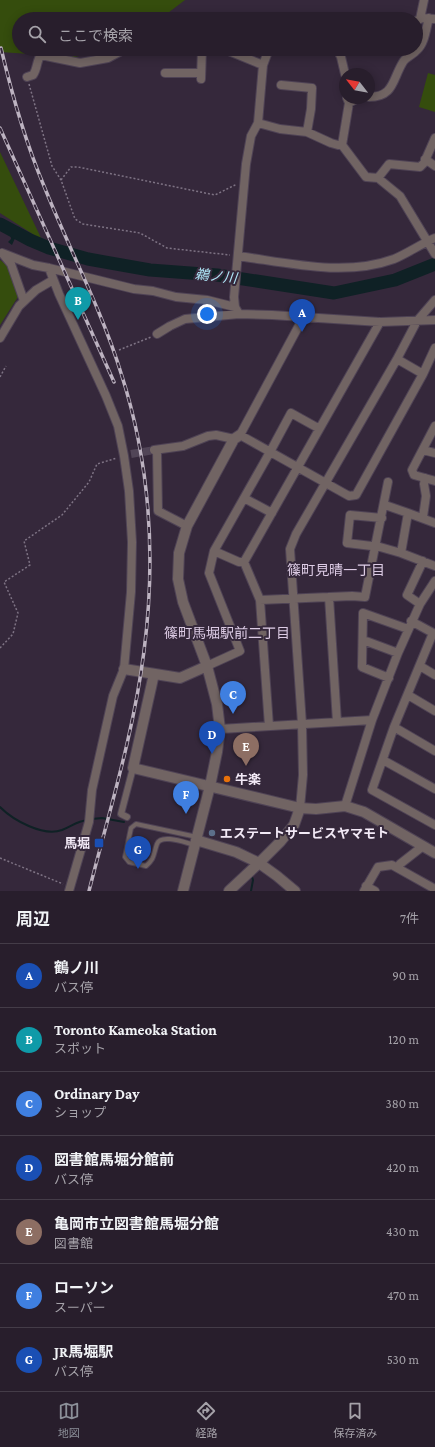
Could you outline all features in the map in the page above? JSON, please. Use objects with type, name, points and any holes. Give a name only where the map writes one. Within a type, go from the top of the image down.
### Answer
[{"type":"street","points":[[420,12],[424,0]]},
{"type":"street","points":[[423,41],[432,19]]},
{"type":"street","points":[[27,77],[33,75],[37,70],[39,56]]},
{"type":"street","points":[[45,56],[80,63],[112,56]]},
{"type":"street","points":[[165,73],[201,76],[202,56]]},
{"type":"street","points":[[241,56],[262,65]]},
{"type":"street","points":[[237,311],[234,297],[246,164],[251,136],[258,123],[262,65],[266,56]]},
{"type":"street","points":[[341,56],[344,68]]},
{"type":"street","points":[[375,97],[379,97],[390,90],[404,60],[409,56]]},
{"type":"street","points":[[281,86],[312,88],[308,132]]},
{"type":"street","points":[[347,104],[342,145],[366,177],[378,178],[400,196],[435,254]]},
{"type":"street","points":[[258,123],[280,130],[308,132],[331,143],[342,145]]},
{"type":"street","points":[[378,178],[389,164],[420,167],[425,160],[435,138]]},
{"type":"street","points":[[425,160],[435,166]]},
{"type":"street","points":[[238,259],[321,267],[358,268],[394,259],[428,243],[435,238]]},
{"type":"street","points":[[1,252],[33,265],[134,289],[153,291],[176,297],[208,300],[237,311],[303,318],[380,322],[435,320]]},
{"type":"street","points":[[1,252],[11,264],[24,302]]},
{"type":"street","points":[[49,268],[53,280],[106,396],[128,455],[132,542],[131,592],[124,669],[113,696],[95,774],[89,819],[70,889]]},
{"type":"street","points":[[0,338],[18,306],[36,290],[53,280]]},
{"type":"street","points":[[229,891],[285,836],[294,824],[300,808],[304,775],[290,549],[296,534],[397,359],[417,320],[435,300]]},
{"type":"street","points":[[157,334],[185,319],[237,311]]},
{"type":"street","points":[[183,891],[210,786],[220,728],[217,704],[207,666],[183,602],[178,579],[179,553],[187,526],[303,318]]},
{"type":"street","points":[[244,562],[318,428],[380,322]]},
{"type":"street","points":[[187,526],[158,511],[155,450],[183,446],[208,436],[216,435],[237,437],[270,452],[349,496],[356,495],[424,374],[435,348]]},
{"type":"street","points":[[397,359],[424,374]]},
{"type":"street","points":[[124,669],[180,678],[240,651],[209,572],[214,550],[270,452],[290,413],[318,428]]},
{"type":"street","points":[[435,426],[412,470],[414,475],[435,481]]},
{"type":"street","points":[[423,450],[435,453]]},
{"type":"street","points":[[423,518],[426,496],[424,484],[425,478]]},
{"type":"street","points":[[260,600],[352,596],[365,597],[388,482]]},
{"type":"street","points":[[244,498],[272,513]]},
{"type":"street","points":[[384,505],[435,523]]},
{"type":"street","points":[[401,553],[408,513]]},
{"type":"street","points":[[382,518],[350,515],[347,543],[380,547],[435,566]]},
{"type":"street","points":[[214,550],[239,562],[244,562]]},
{"type":"street","points":[[420,604],[407,595],[423,561]]},
{"type":"street","points":[[244,562],[260,600],[269,726]]},
{"type":"street","points":[[345,806],[372,720],[398,653],[420,604],[432,594],[435,581]]},
{"type":"street","points":[[329,597],[337,722]]},
{"type":"street","points":[[389,678],[362,667],[363,613],[434,633],[394,728],[372,790],[435,825]]},
{"type":"street","points":[[363,640],[398,653]]},
{"type":"street","points":[[420,666],[435,675]]},
{"type":"street","points":[[127,817],[121,814],[154,674]]},
{"type":"street","points":[[408,695],[435,711]]},
{"type":"street","points":[[220,728],[372,720]]},
{"type":"street","points":[[394,728],[435,751]]},
{"type":"street","points":[[383,760],[435,789]]},
{"type":"street","points":[[133,768],[300,808],[316,809],[345,806],[364,812],[435,853]]},
{"type":"street","points":[[196,841],[236,852],[259,863],[295,891]]},
{"type":"street","points":[[398,867],[423,846]]},
{"type":"street","points":[[375,891],[365,889],[378,866],[392,864],[435,889]]},
{"type":"lane","points":[[136,824],[196,841],[161,840],[158,842],[153,860],[146,866],[129,862],[125,858],[132,828],[136,824]]},
{"type":"path","points":[[27,77],[52,166],[61,180],[75,219],[83,224],[140,234],[167,248],[238,259]]},
{"type":"path","points":[[61,180],[71,167],[78,167],[215,195],[245,180]]},
{"type":"path","points":[[119,350],[157,334]]},
{"type":"path","points":[[0,377],[6,366]]},
{"type":"path","points":[[0,648],[13,634],[18,613],[4,582],[30,565],[24,541],[62,515],[89,482],[97,464],[128,455]]},
{"type":"path","points":[[0,858],[70,889]]},
{"type":"green space","points":[[0,0],[185,0],[169,12],[12,12],[12,53],[0,52]]},
{"type":"green space","points":[[428,73],[435,75],[435,112],[419,107]]},
{"type":"green space","points":[[0,152],[42,240],[0,213]]},
{"type":"green space","points":[[0,260],[8,266],[21,292],[0,325]]},
{"type":"shaded area","points":[[0,222],[8,226],[20,227],[12,245],[8,242],[11,239],[10,232],[0,225]]},
{"type":"waterway","name":"鵜ノ川","points":[[0,224],[49,248],[88,259],[150,270],[217,275],[334,293],[395,280],[435,264]]},
{"type":"waterway","points":[[0,807],[20,822],[46,831],[54,832],[62,830],[88,820]]},
{"type":"waterway","points":[[92,819],[102,818],[124,822]]},
{"type":"waterway","points":[[251,891],[253,880],[252,877]]},
{"type":"tunnel","points":[[131,454],[154,450]]},
{"type":"railway","points":[[1,48],[14,100],[37,169],[104,325],[121,373],[139,441],[148,511],[150,581],[148,616],[140,681],[120,772],[89,891]]},
{"type":"railway","points":[[0,128],[114,382]]},
{"type":"place","name":"Toronto Kameoka Station","points":[[78,320]]},
{"type":"place","name":"鶴ノ川","points":[[302,332]]},
{"type":"place","name":"Ordinary Day","points":[[233,714]]},
{"type":"place","name":"図書館馬堀分館前","points":[[212,754]]},
{"type":"place","name":"亀岡市立図書館馬堀分館","points":[[246,766]]},
{"type":"place","name":"牛楽","points":[[227,779]]},
{"type":"place","name":"ローソン","points":[[186,814]]},
{"type":"place","name":"エステートサービスヤマモト","points":[[212,833]]},
{"type":"place","name":"馬堀","points":[[99,843]]},
{"type":"place","name":"JR馬堀駅","points":[[138,869]]},
{"type":"district","name":"篠町見晴一丁目","points":[[336,570]]},
{"type":"district","name":"篠町馬堀駅前二丁目","points":[[227,633]]}]
